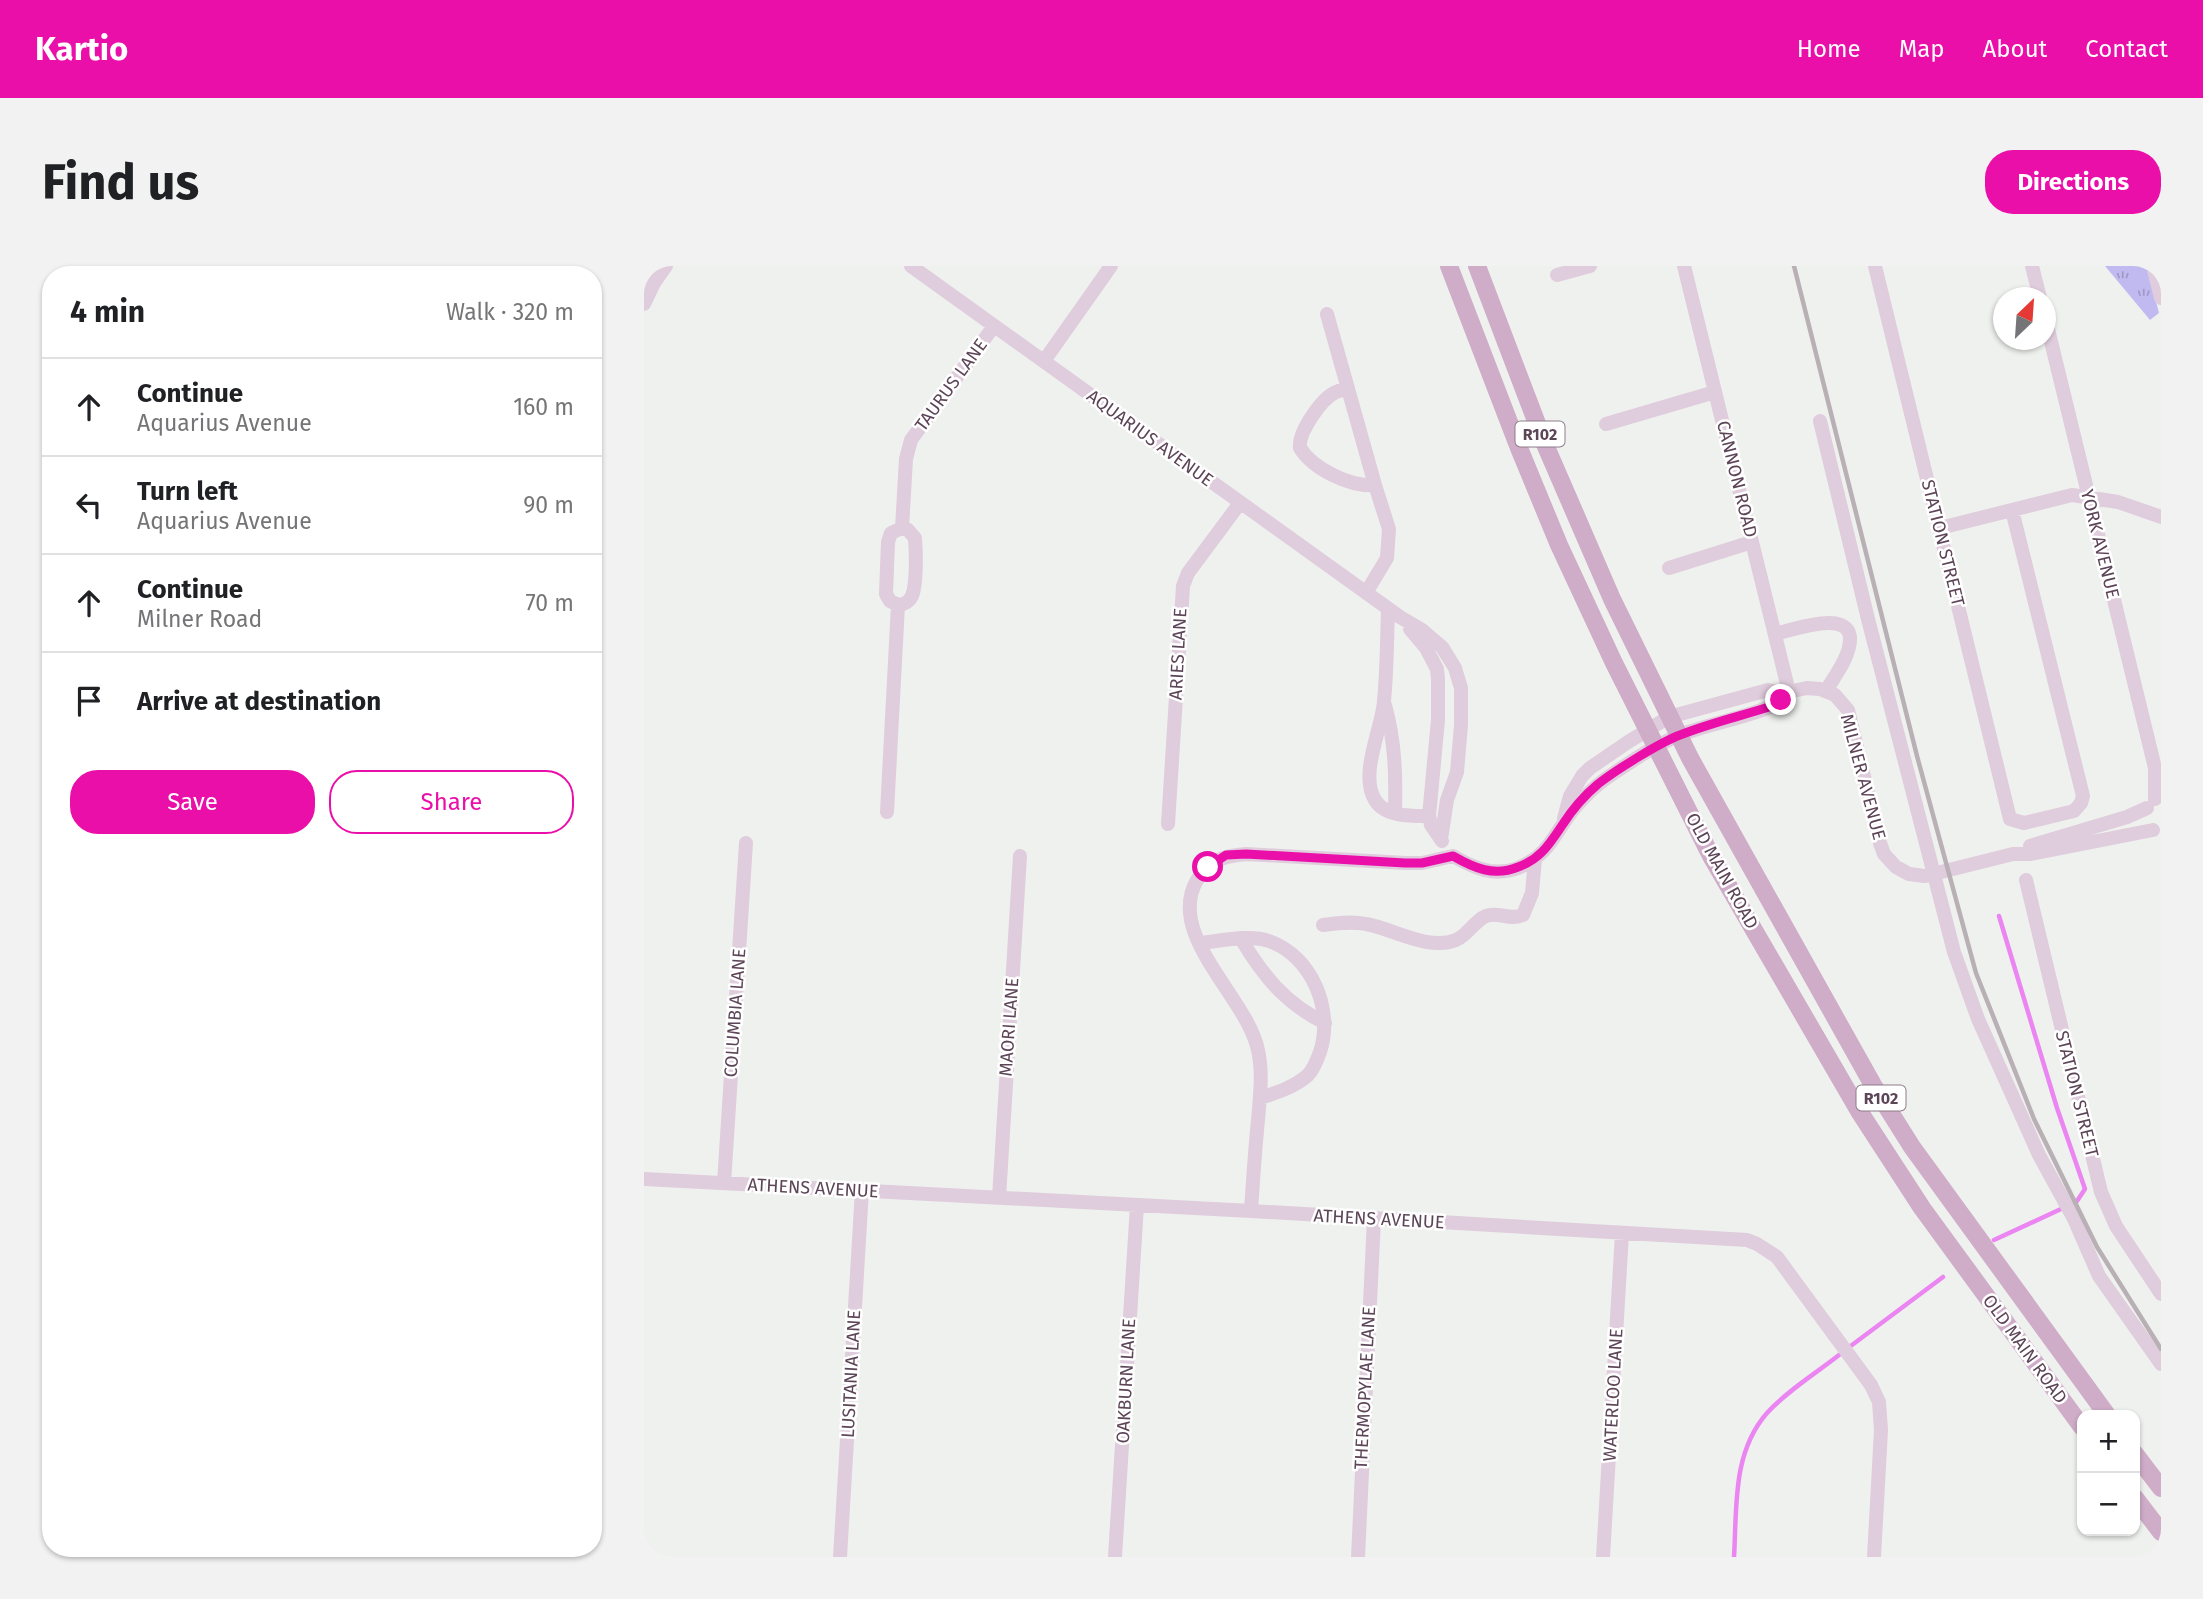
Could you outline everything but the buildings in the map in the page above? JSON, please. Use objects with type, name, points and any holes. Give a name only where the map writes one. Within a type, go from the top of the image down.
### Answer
[{"type":"main road","name":"OLD MAIN ROAD","points":[[1449,266],[1508,422],[1559,545],[1712,856],[1859,1111],[1922,1208],[2077,1420]]},
{"type":"main road","name":"OLD MAIN ROAD","points":[[1477,266],[1544,442],[1612,599],[1668,717],[1873,1085],[1912,1147],[2103,1410]]},
{"type":"main road","points":[[2140,1461],[2161,1488]]},
{"type":"main road","points":[[2140,1505],[2161,1532]]},
{"type":"street","points":[[644,304],[649,279],[666,266]]},
{"type":"street","name":"AQUARIUS AVENUE","points":[[911,266],[1394,613],[1422,629],[1442,647],[1455,668],[1461,688],[1461,725],[1457,772],[1447,800],[1441,839]]},
{"type":"street","points":[[1044,361],[1111,266]]},
{"type":"street","points":[[1557,275],[1590,266]]},
{"type":"street","name":"CANNON ROAD","points":[[1684,266],[1775,634],[1786,693]]},
{"type":"street","name":"STATION STREET","points":[[1875,266],[2010,819],[2024,823],[2074,811],[2082,800],[2012,510]]},
{"type":"street","points":[[2032,266],[2037,287]]},
{"type":"street","points":[[2153,266],[2161,298]]},
{"type":"street","points":[[1326,314],[1389,529],[1389,550],[1382,569],[1366,593]]},
{"type":"street","name":"TAURUS LANE","points":[[902,528],[906,459],[911,440],[994,326]]},
{"type":"street","name":"YORK AVENUE","points":[[2053,350],[2158,773],[2154,801],[2147,820],[2158,833]]},
{"type":"street","points":[[1348,389],[1336,392],[1323,403],[1301,436],[1300,448],[1306,456],[1348,483],[1375,485]]},
{"type":"street","points":[[1606,424],[1715,392]]},
{"type":"street","points":[[1820,421],[1954,952],[1978,1019],[2039,1155],[2074,1219],[2099,1276],[2161,1364]]},
{"type":"street","points":[[1940,528],[2072,495],[2118,502],[2161,517]]},
{"type":"street","name":"ARIES LANE","points":[[1168,824],[1183,586],[1188,573],[1240,503]]},
{"type":"street","name":"TAURUS LANE","points":[[902,528],[912,533],[915,538],[914,567],[912,597],[898,605],[890,601],[886,594],[888,542],[891,534],[902,528]]},
{"type":"street","points":[[1669,568],[1752,542]]},
{"type":"street","name":"TAURUS LANE","points":[[887,812],[898,605]]},
{"type":"street","points":[[1394,613],[1384,703],[1372,757],[1370,787],[1375,801],[1403,816],[1429,816],[1431,825],[1453,856],[1483,871],[1500,872],[1517,868],[1535,859],[1555,839],[1563,823],[1570,796],[1590,768],[1668,717],[1768,690],[1786,693],[1814,688],[1826,691],[1849,646],[1850,634],[1847,629],[1841,624],[1827,622],[1775,634]]},
{"type":"street","name":"AQUARIUS AVENUE","points":[[1394,613],[1420,639],[1437,669],[1438,708],[1429,816]]},
{"type":"street","name":"MILNER AVENUE","points":[[1826,691],[1840,699],[1848,710],[1884,854],[1896,867],[1909,874],[1925,876],[2013,854],[2027,847],[2127,817],[2154,801]]},
{"type":"street","points":[[1563,823],[1599,784],[1678,735],[1772,706],[1786,693]]},
{"type":"street","points":[[1384,703],[1392,728],[1396,762],[1395,813]]},
{"type":"street","name":"MILNER AVENUE","points":[[2013,854],[2031,854],[2158,833]]},
{"type":"street","name":"COLUMBIA LANE","points":[[724,1183],[746,843]]},
{"type":"street","points":[[1251,1211],[1259,1098],[1259,1054],[1248,1022],[1200,943],[1189,908],[1195,883],[1215,860],[1226,855],[1405,863],[1422,863],[1453,856]]},
{"type":"street","name":"MAORI LANE","points":[[999,1198],[1020,856]]},
{"type":"street","points":[[1322,925],[1364,923],[1427,942],[1444,943],[1459,939],[1477,921],[1488,916],[1516,918],[1523,915],[1532,893],[1535,859]]},
{"type":"street","name":"STATION STREET","points":[[2026,880],[2101,1192],[2116,1226],[2161,1294]]},
{"type":"street","points":[[1200,943],[1241,939],[1265,940],[1295,956],[1308,973],[1324,1006],[1325,1023],[1316,1064],[1308,1075],[1277,1093],[1259,1098]]},
{"type":"street","points":[[1241,939],[1279,992],[1306,1013],[1325,1023]]},
{"type":"street","name":"ATHENS AVENUE","points":[[644,1179],[1747,1240],[1767,1250],[1786,1268],[1871,1385],[1879,1402],[1881,1430],[1874,1557]]},
{"type":"street","name":"LUSITANIA LANE","points":[[841,1557],[862,1190]]},
{"type":"street","name":"OAKBURN LANE","points":[[1115,1557],[1137,1205]]},
{"type":"street","name":"THERMOPYLAE LANE","points":[[1357,1557],[1374,1219]]},
{"type":"street","name":"WATERLOO LANE","points":[[1604,1557],[1622,1233]]},
{"type":"green space","points":[[2105,266],[2147,266],[2159,313],[2150,320]]},
{"type":"waterway","points":[[1999,916],[2057,1108],[2085,1189],[2077,1201]]},
{"type":"waterway","points":[[1994,1240],[2061,1209]]},
{"type":"waterway","points":[[1852,1345],[1943,1277]]},
{"type":"waterway","points":[[1734,1557],[1738,1481],[1748,1445],[1756,1429],[1783,1397],[1839,1355]]},
{"type":"railway","points":[[1794,266],[1917,756],[1976,973],[2034,1119],[2097,1247],[2161,1349]]},
{"type":"route","points":[[1208,867],[1226,855],[1246,854],[1405,863],[1422,863],[1453,856],[1483,871],[1500,872],[1517,868],[1546,850],[1563,823],[1589,793],[1611,775],[1678,735],[1772,706],[1781,700]]}]
